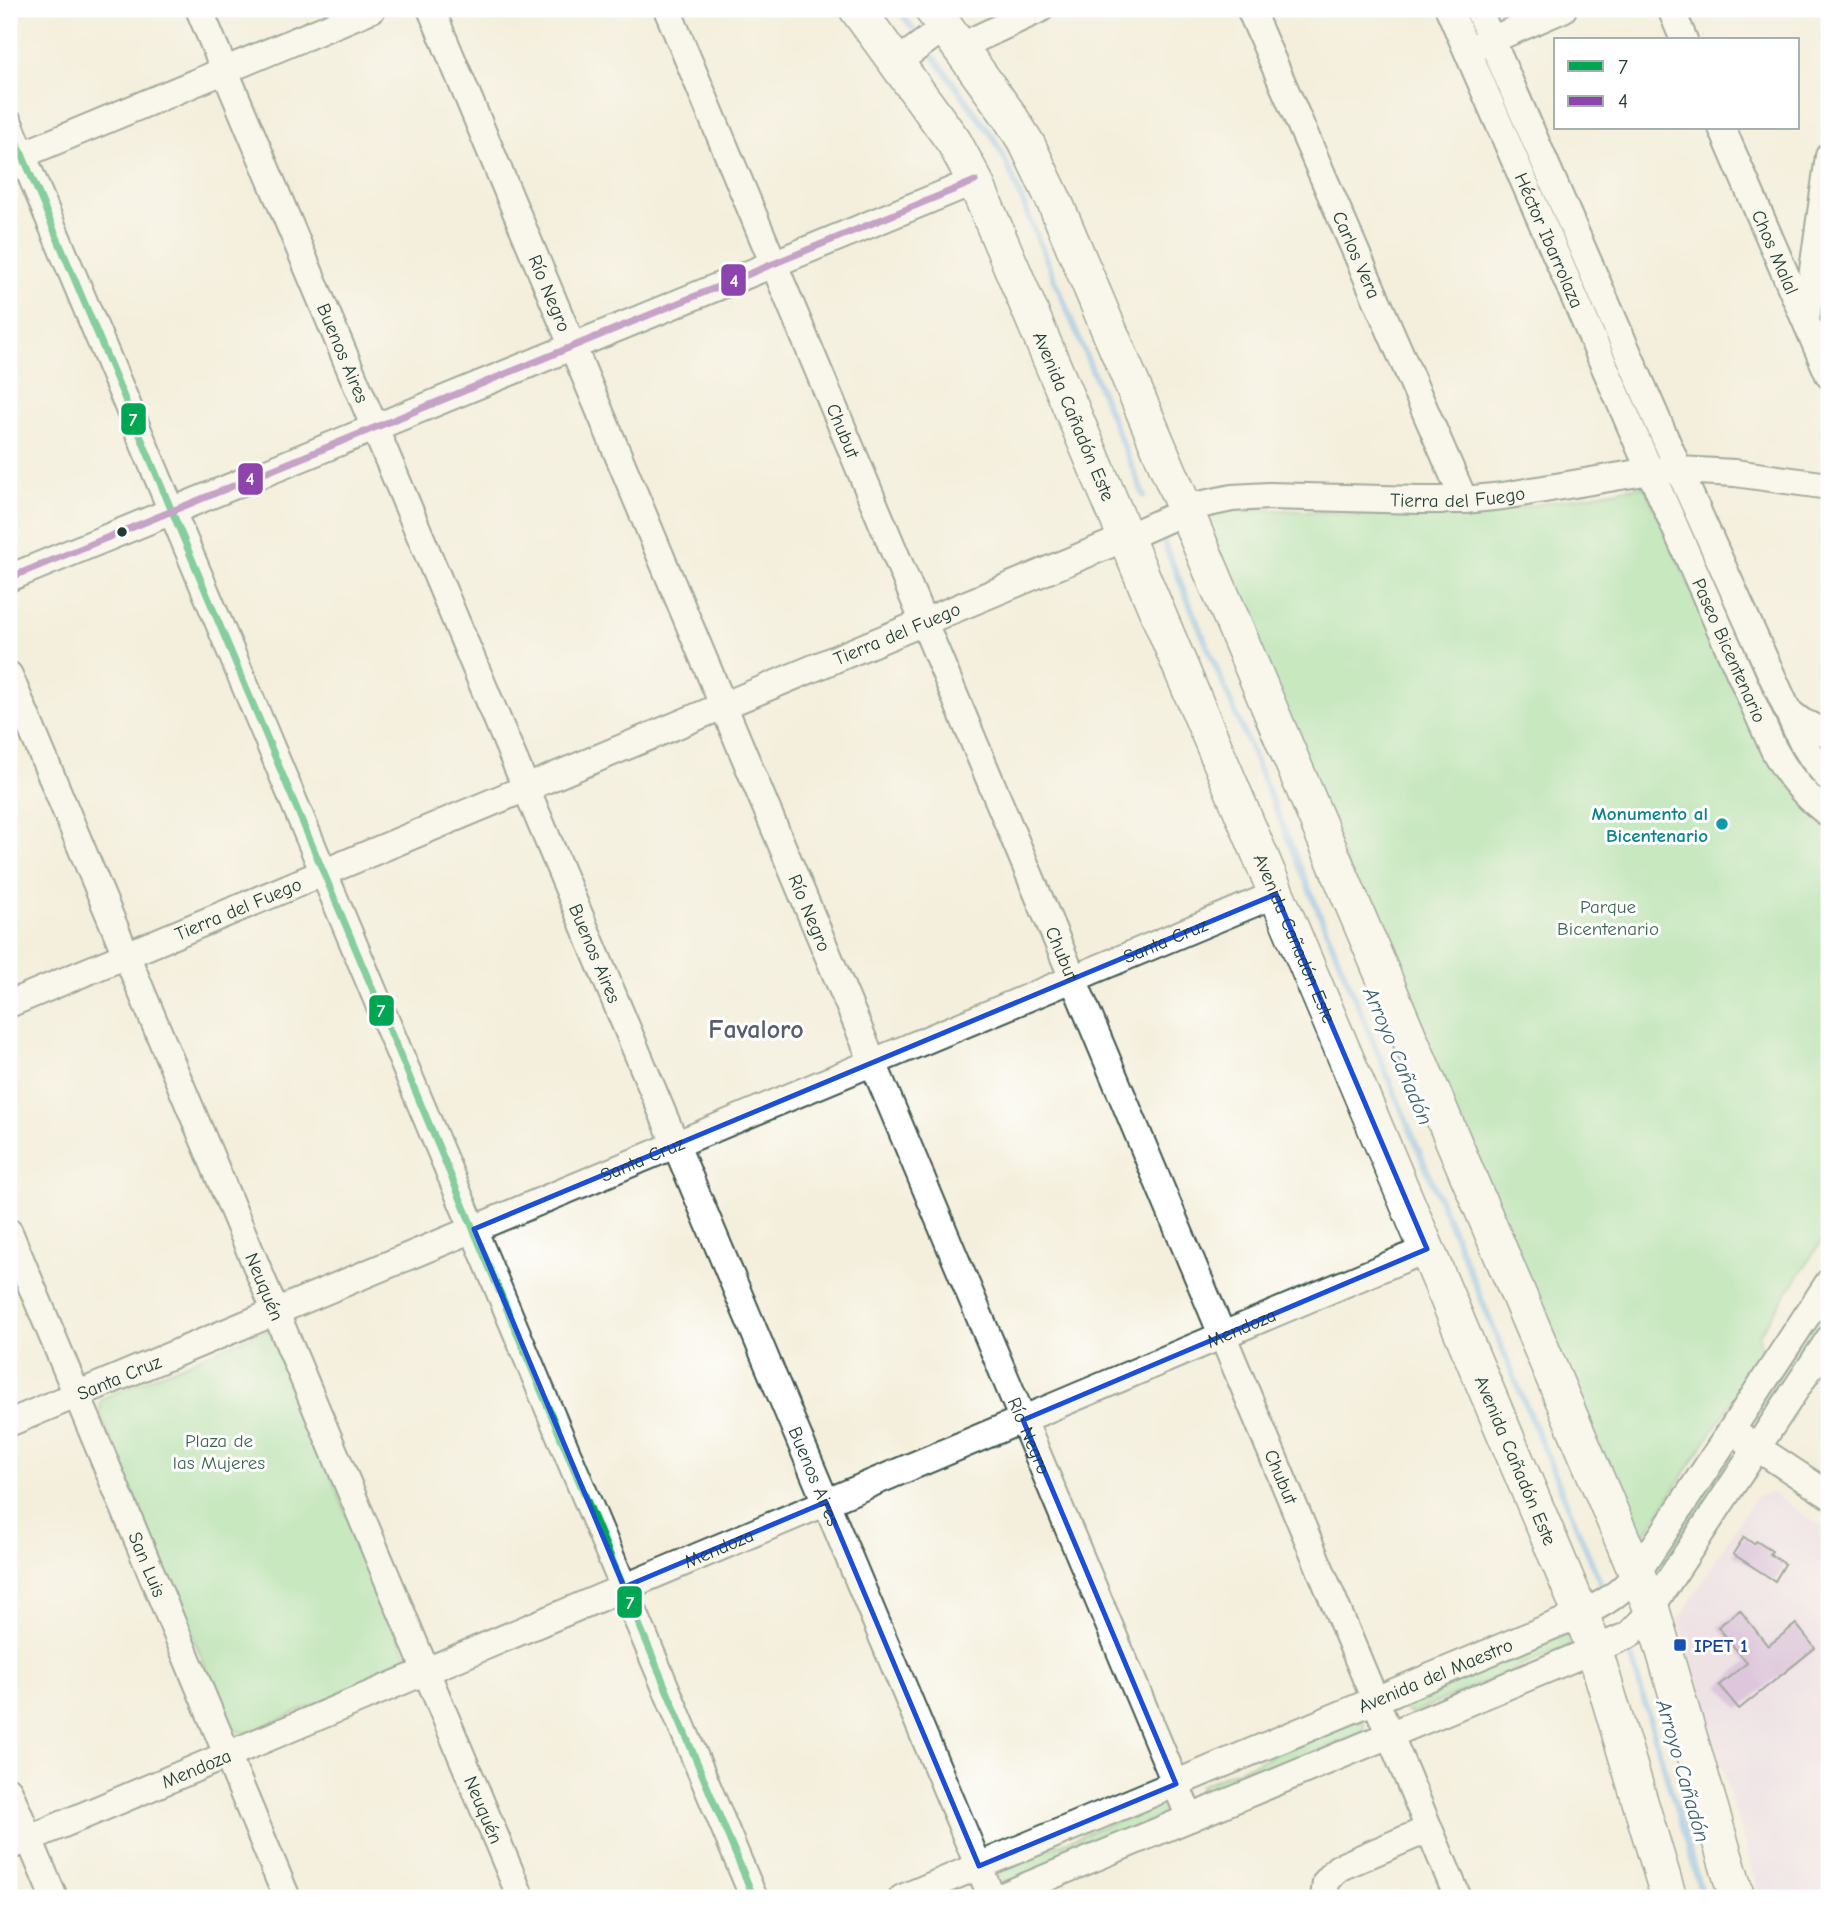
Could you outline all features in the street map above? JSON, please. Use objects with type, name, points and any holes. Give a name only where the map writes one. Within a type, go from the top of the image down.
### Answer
[{"type":"main road","name":"Avenida Cañadón Este","points":[[857,9],[954,142],[975,181],[1581,1614],[1594,1648],[1670,1898]]},
{"type":"main road","points":[[945,28],[1027,144],[1042,174],[1637,1573],[1651,1607],[1737,1898]]},
{"type":"street","name":"Buenos Aires","points":[[199,9],[992,1898]]},
{"type":"street","points":[[22,155],[372,9]]},
{"type":"street","name":"Río Negro","points":[[431,9],[1190,1818]]},
{"type":"street","name":"Chubut","points":[[667,9],[1458,1898]]},
{"type":"street","points":[[896,63],[945,28],[1040,9]]},
{"type":"street","name":"Carlos Vera","points":[[1250,9],[1464,500]]},
{"type":"street","name":"Héctor Ibarrolaza","points":[[1449,9],[1479,46],[1679,470]]},
{"type":"street","name":"Héctor Ibarrolaza","points":[[1478,9],[1479,46],[1650,471]]},
{"type":"street","points":[[1479,46],[1563,9]]},
{"type":"street","points":[[1671,9],[1683,38]]},
{"type":"street","points":[[9,122],[754,1898]]},
{"type":"street","name":"Chos Malal","points":[[1723,130],[1829,375]]},
{"type":"street","points":[[1806,321],[1829,156]]},
{"type":"street","points":[[9,578],[975,181]]},
{"type":"street","name":"Tierra del Fuego","points":[[9,1003],[1214,500],[1249,496],[1464,500],[1650,471],[1679,470],[1735,473],[1829,486]]},
{"type":"street","name":"Paseo Bicentenario","points":[[1679,470],[1801,740],[1812,759],[1829,779]]},
{"type":"street","name":"Paseo Bicentenario","points":[[1650,471],[1774,750],[1800,790],[1829,814]]},
{"type":"street","name":"Neuquén","points":[[9,675],[522,1898]]},
{"type":"street","points":[[1788,712],[1802,722],[1829,734]]},
{"type":"street","name":"Santa Cruz","points":[[9,1423],[1276,894]]},
{"type":"street","name":"San Luis","points":[[9,1232],[287,1898]]},
{"type":"street","name":"Mendoza","points":[[19,1842],[1427,1250]]},
{"type":"street","name":"Avenida del Maestro","points":[[902,1898],[1610,1600],[1637,1573],[1829,1282]]},
{"type":"street","name":"Avenida del Maestro","points":[[998,1898],[1629,1634],[1651,1607],[1829,1339]]},
{"type":"street","points":[[1731,1431],[1829,1495]]},
{"type":"street","points":[[9,1791],[19,1842],[54,1898]]},
{"type":"street","points":[[1324,1898],[1326,1882],[1338,1868],[1429,1829]]},
{"type":"highlighted area","points":[[1276,894],[1427,1249],[1023,1420],[1176,1784],[979,1866],[826,1502],[624,1587],[474,1229]]},
{"type":"shaded area","points":[[1772,1493],[1829,1532],[1829,1898],[1760,1898],[1679,1619],[1755,1497]]},
{"type":"green space","name":"Parque Bicentenario","points":[[1645,487],[1762,745],[1829,824],[1829,1230],[1759,1335],[1762,1356],[1644,1535],[1637,1538],[1205,537],[1207,516],[1217,511],[1255,509],[1452,516],[1531,506]]},
{"type":"green space","points":[[1829,1293],[1829,1326],[1768,1419],[1756,1421],[1753,1417]]},
{"type":"green space","name":"Plaza de las Mujeres","points":[[265,1330],[270,1332],[406,1655],[398,1669],[248,1733],[236,1731],[228,1721],[101,1416],[100,1404],[103,1398]]},
{"type":"green space","points":[[1731,1455],[1735,1459],[1662,1580],[1648,1570]]},
{"type":"green space","points":[[1564,1634],[1569,1638],[1569,1646],[1410,1714],[1403,1708],[1403,1701]]},
{"type":"green space","points":[[1360,1719],[1364,1723],[1365,1731],[1206,1799],[1199,1793],[1199,1786]]},
{"type":"green space","points":[[1162,1802],[1166,1806],[1167,1814],[1007,1882],[1000,1876],[1000,1869]]},
{"type":"building","points":[[1744,1537],[1772,1551],[1770,1554],[1785,1564],[1775,1581],[1733,1554]]},
{"type":"building","points":[[1740,1610],[1768,1646],[1796,1624],[1815,1648],[1739,1709],[1719,1685],[1747,1663],[1718,1627]]},
{"type":"waterway","points":[[898,9],[913,29]]},
{"type":"waterway","points":[[934,57],[993,137],[1007,164],[1144,496]]},
{"type":"waterway","name":"Arroyo Cañadón","points":[[1164,543],[1600,1582]]},
{"type":"waterway","name":"Arroyo Cañadón","points":[[1630,1653],[1703,1898]]},
{"type":"transit line","name":"7","points":[[9,123],[754,1898]]},
{"type":"transit line","name":"4","points":[[9,578],[975,181]]},
{"type":"place","name":"Monumento al Bicentenario","points":[[1722,824]]},
{"type":"place","name":"IPET 1","points":[[1680,1645]]},
{"type":"district","name":"Favaloro","points":[[756,1029]]}]
